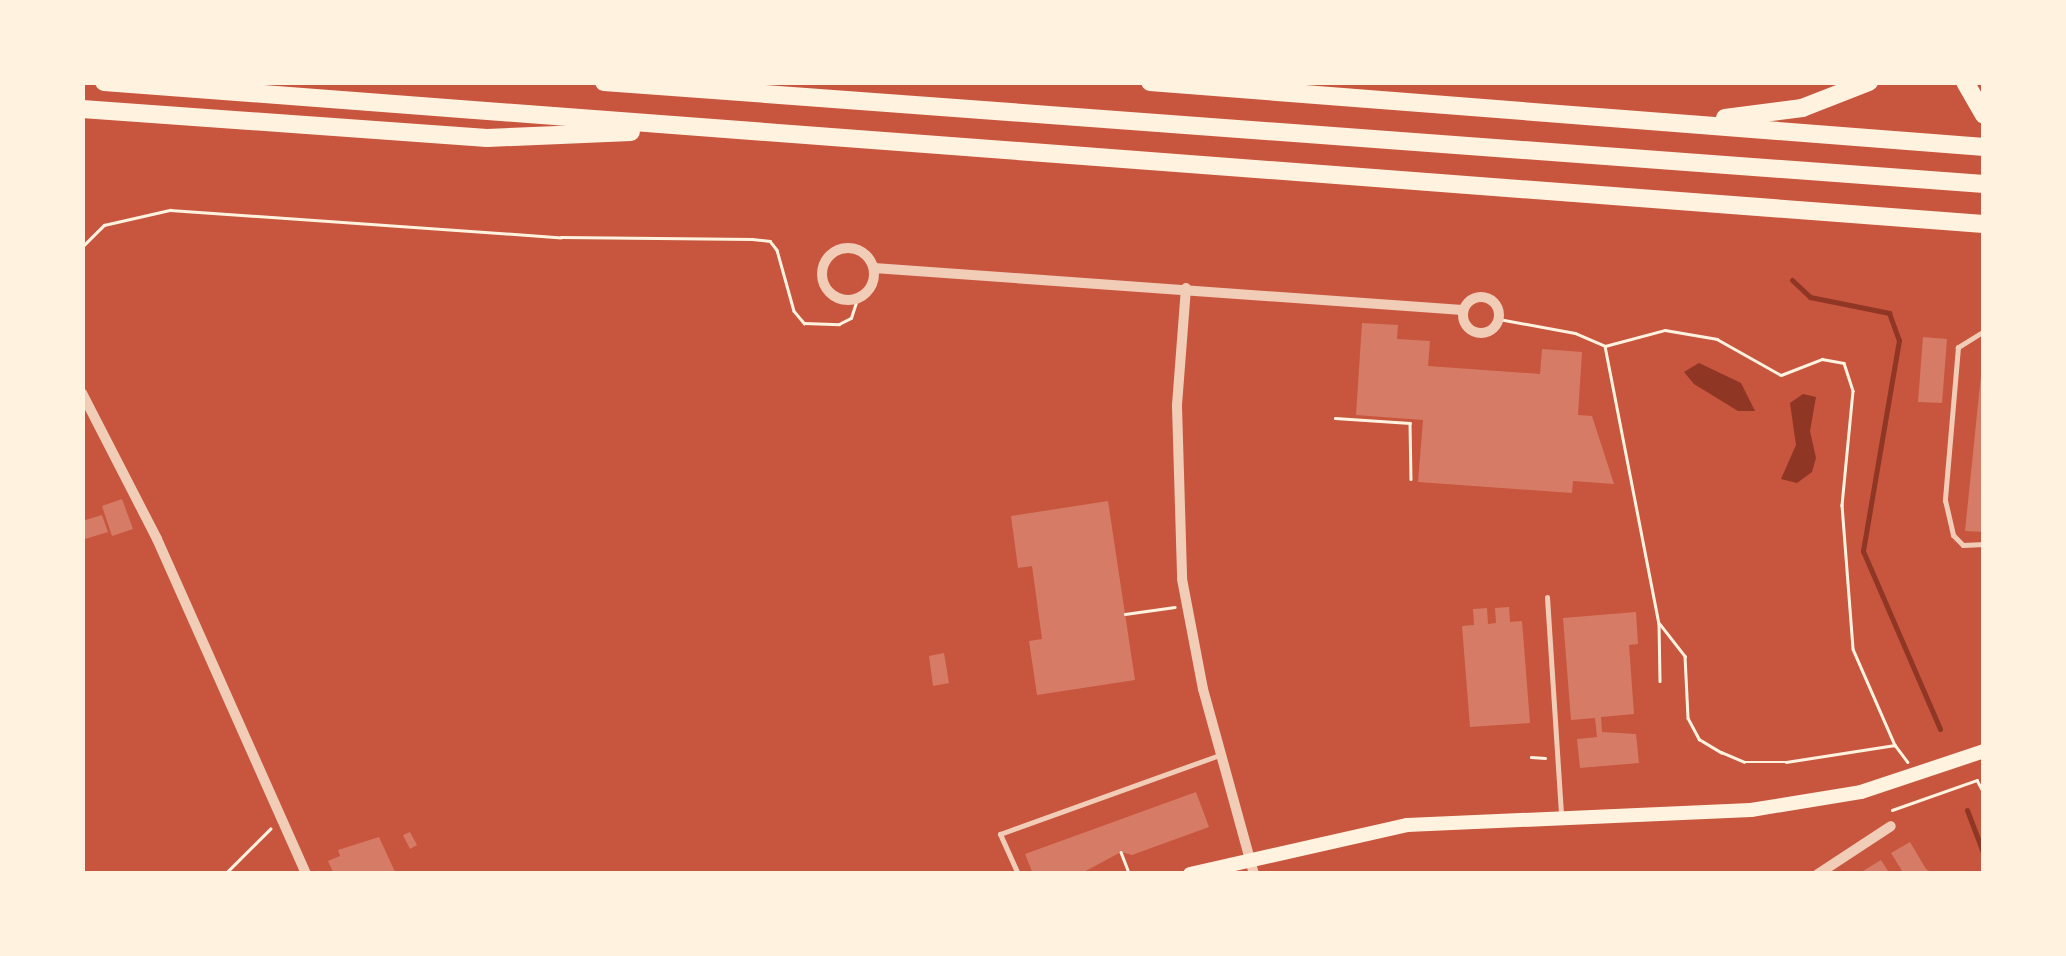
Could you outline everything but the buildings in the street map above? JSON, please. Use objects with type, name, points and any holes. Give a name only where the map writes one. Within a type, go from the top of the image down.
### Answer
[{"type":"highway","points":[[104,82],[1984,224]]},
{"type":"highway","points":[[604,82],[1984,184]]},
{"type":"highway","points":[[1150,82],[1984,147]]},
{"type":"highway","points":[[1688,122],[1802,108],[1869,82]]},
{"type":"highway","points":[[1965,82],[1984,115]]},
{"type":"highway","points":[[82,109],[487,138],[692,128]]},
{"type":"main road","points":[[1190,874],[1249,856],[1407,825],[1561,815],[1751,810],[1914,777],[1984,751]]},
{"type":"street","points":[[874,268],[869,290],[858,299],[829,293],[822,266],[846,248],[860,251],[874,268],[1463,310]]},
{"type":"street","points":[[1186,288],[1177,478],[1187,606],[1220,755],[1254,874]]},
{"type":"street","points":[[1486,296],[1498,308],[1499,319],[1489,331],[1474,332],[1463,310],[1469,300],[1486,296]]},
{"type":"street","points":[[82,393],[156,540],[306,874]]},
{"type":"street","points":[[1818,874],[1891,826]]},
{"type":"lane","points":[[1984,331],[1966,336],[1958,347],[1945,500],[1953,535],[1963,545],[1984,544]]},
{"type":"lane","points":[[1547,598],[1561,815]]},
{"type":"lane","points":[[1018,874],[1000,834],[1220,755]]},
{"type":"path","points":[[82,247],[104,225],[170,210],[560,237],[752,239],[770,241],[777,250],[794,311],[804,322],[839,324],[852,318],[858,299]]},
{"type":"path","points":[[1499,319],[1575,332],[1605,346],[1665,330],[1717,339],[1781,375],[1822,359],[1844,363],[1852,392],[1842,505],[1853,649],[1895,745],[1914,777]]},
{"type":"path","points":[[1605,346],[1659,622],[1660,681]]},
{"type":"path","points":[[1335,418],[1410,423],[1411,479]]},
{"type":"path","points":[[1125,614],[1187,606]]},
{"type":"path","points":[[1659,622],[1685,656],[1688,718],[1699,739],[1721,752],[1744,762],[1786,762],[1895,745]]},
{"type":"path","points":[[1532,757],[1544,758]]},
{"type":"path","points":[[1894,808],[1977,780],[1984,792]]},
{"type":"path","points":[[226,874],[281,819]]},
{"type":"path","points":[[1121,852],[1128,870]]},
{"type":"shaded area","points":[[1699,363],[1741,383],[1755,411],[1738,411],[1694,384],[1684,372]]},
{"type":"shaded area","points":[[1803,394],[1816,397],[1810,431],[1816,458],[1812,472],[1797,483],[1781,479],[1796,445],[1790,403]]},
{"type":"waterway","points":[[1792,280],[1810,297],[1889,313],[1899,340],[1863,551],[1940,729]]},
{"type":"waterway","points":[[1967,810],[1984,855]]}]
